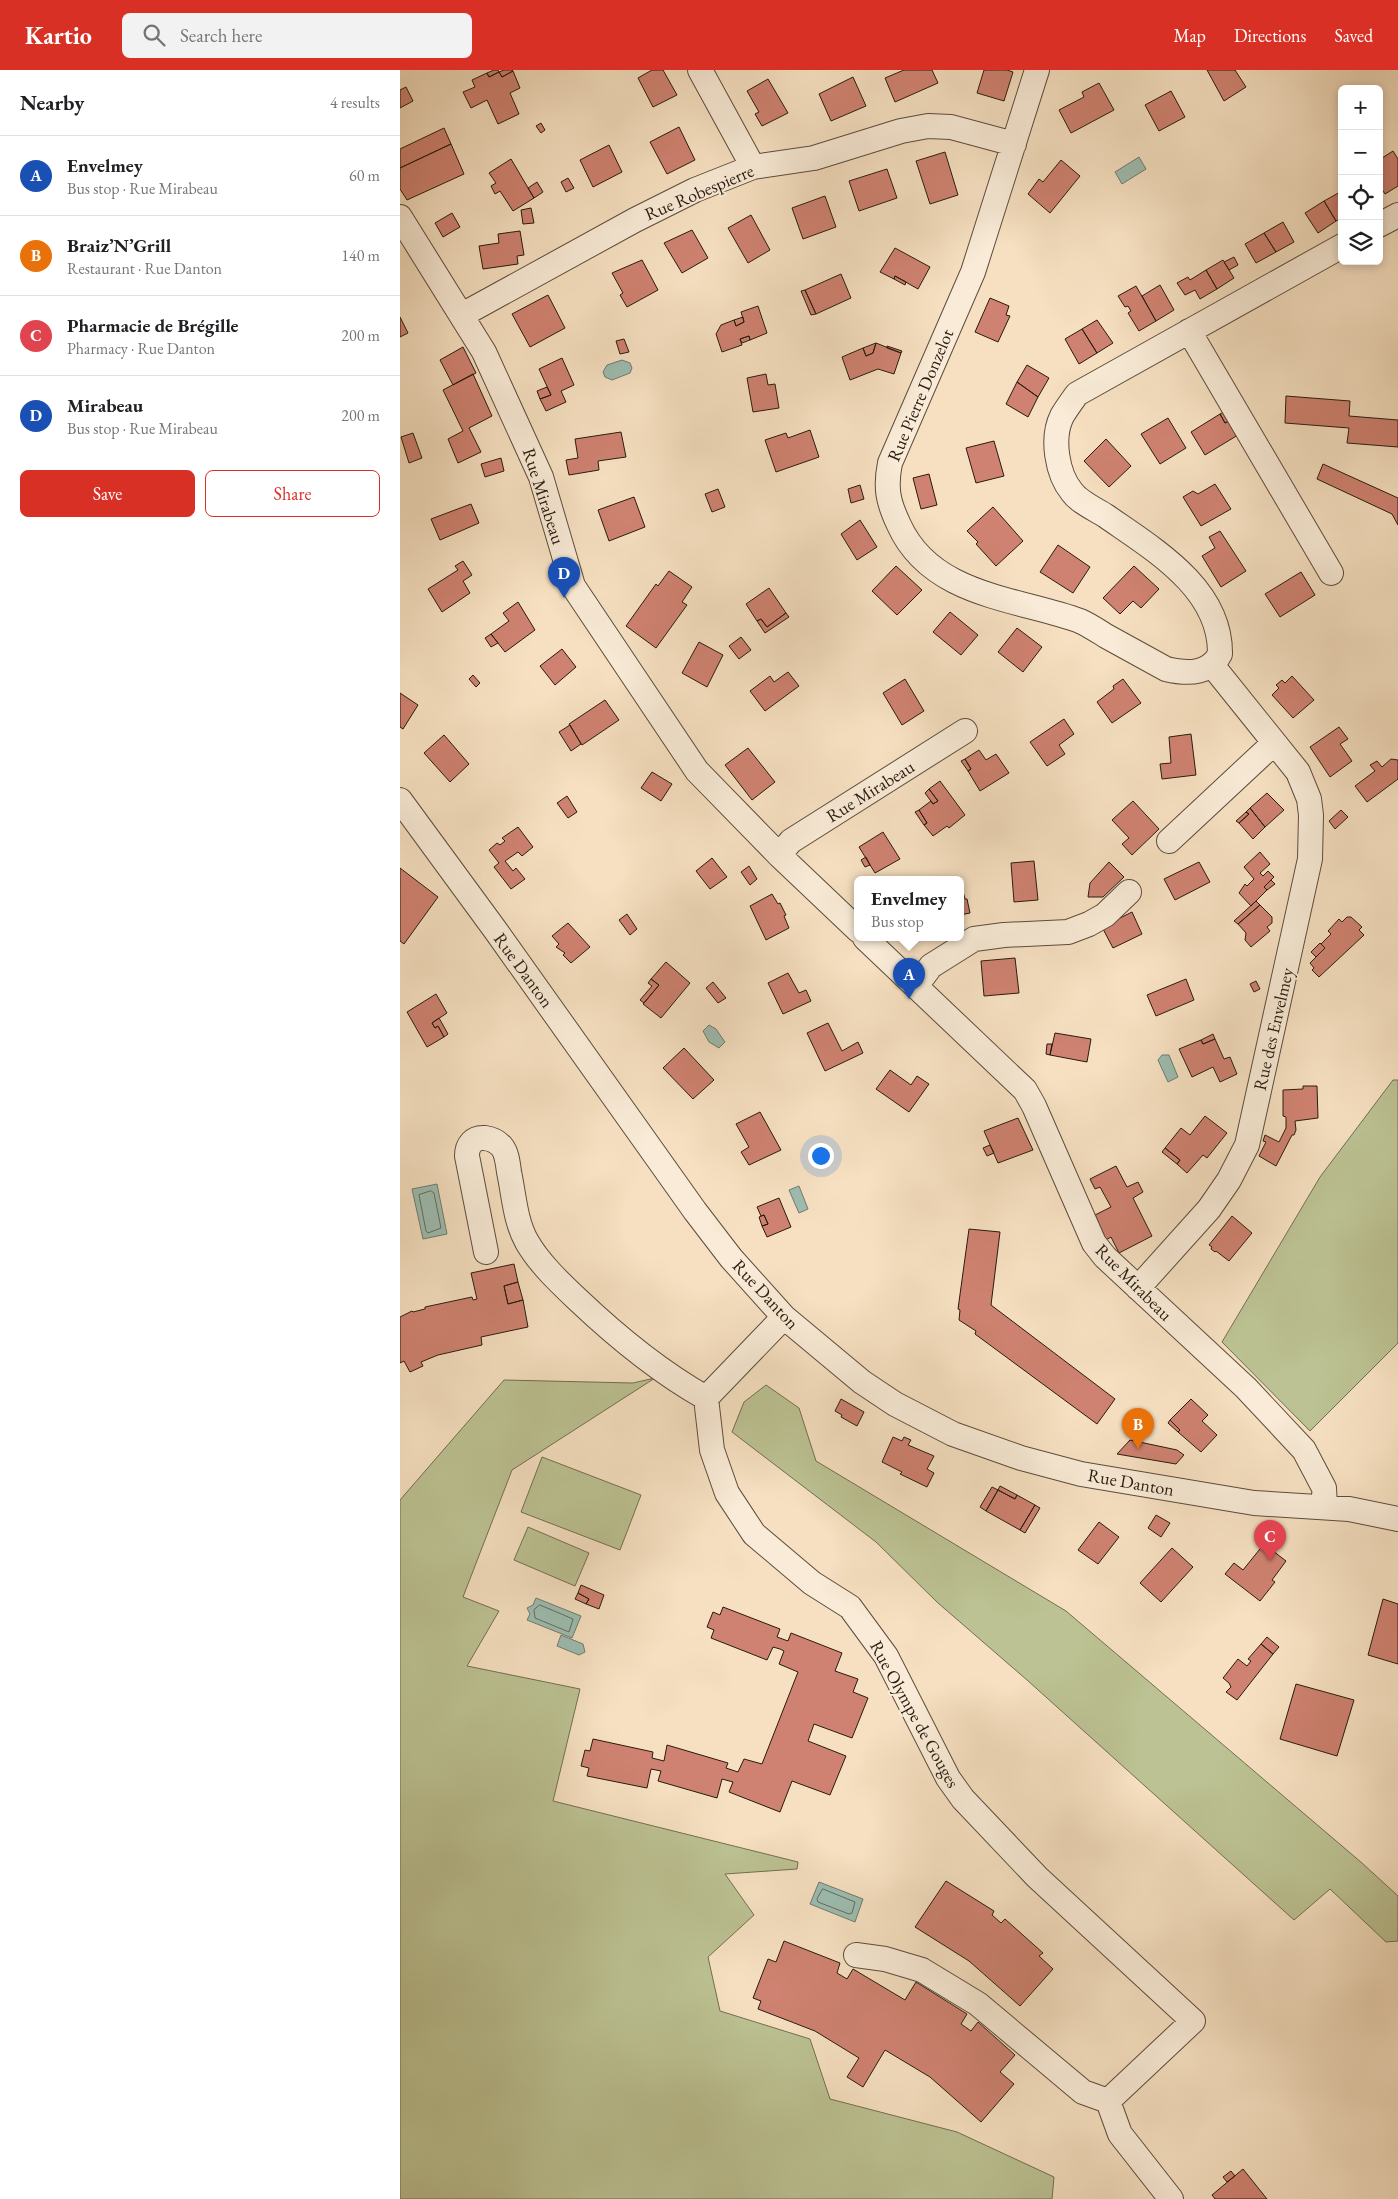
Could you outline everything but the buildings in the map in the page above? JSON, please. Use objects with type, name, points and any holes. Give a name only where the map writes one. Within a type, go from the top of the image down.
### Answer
[{"type":"street","points":[[700,70],[753,167]]},
{"type":"street","name":"Rue Pierre Donzelot","points":[[1037,70],[973,272],[890,463],[886,484],[890,507],[902,533],[916,552],[935,570],[953,582],[981,593],[1081,622],[1166,669],[1178,672],[1203,671],[1212,666]]},
{"type":"street","name":"Rue Robespierre","points":[[462,315],[635,220],[695,190],[753,167],[814,158],[902,131],[928,126],[951,127],[1014,144]]},
{"type":"street","points":[[1383,223],[1398,215]]},
{"type":"street","name":"Rue Mirabeau","points":[[400,217],[484,352],[541,477],[573,586],[697,771],[779,855],[854,926]]},
{"type":"street","points":[[1212,666],[1220,654],[1218,626],[1190,583],[1167,558],[1072,494],[1060,473],[1056,448],[1061,418],[1077,394],[1338,248]]},
{"type":"street","points":[[1189,331],[1330,573]]},
{"type":"street","name":"Rue des Envelmey","points":[[1138,1288],[1209,1209],[1229,1180],[1247,1145],[1310,859],[1311,823],[1309,798],[1298,772],[1212,666]]},
{"type":"street","name":"Rue Mirabeau","points":[[779,855],[791,841],[965,731]]},
{"type":"street","points":[[1169,841],[1274,743]]},
{"type":"street","name":"Rue Danton","points":[[400,800],[496,931],[695,1211],[731,1258],[784,1317],[862,1382],[895,1404],[953,1434],[1013,1455],[1082,1474],[1254,1503],[1325,1506]]},
{"type":"street","points":[[916,986],[931,966],[974,940],[1004,935],[1068,932],[1089,924],[1104,915],[1129,892]]},
{"type":"street","name":"Rue Mirabeau","points":[[868,941],[1025,1090],[1034,1106],[1094,1243],[1105,1257],[1246,1388],[1304,1450],[1324,1488],[1325,1506]]},
{"type":"street","points":[[486,1252],[466,1156],[467,1148],[472,1141],[483,1138],[493,1140],[502,1147],[508,1164],[520,1230],[530,1248],[557,1280],[613,1333],[675,1380],[706,1398],[784,1317]]},
{"type":"street","name":"Rue Olympe de Gouges","points":[[706,1398],[712,1450],[727,1493],[754,1534],[812,1582],[850,1607],[886,1656],[948,1778],[963,1799],[1038,1877],[1193,2022],[1108,2101]]},
{"type":"street","points":[[1325,1506],[1349,1508],[1398,1519]]},
{"type":"street","points":[[856,1955],[885,1959],[922,1970],[978,2004],[1083,2092],[1108,2101],[1120,2134],[1171,2199]]},
{"type":"green space","points":[[1393,1080],[1398,1080],[1398,1343],[1310,1431],[1222,1342],[1320,1177]]},
{"type":"green space","points":[[655,1378],[512,1470],[463,1597],[499,1611],[467,1666],[580,1689],[553,1801],[798,1862],[797,1869],[725,1874],[754,1915],[708,1957],[720,2011],[810,2039],[830,2099],[957,2132],[1054,2177],[1052,2199],[400,2199],[400,1500],[504,1380],[633,1383]]},
{"type":"green space","points":[[766,1385],[799,1408],[816,1461],[1066,1611],[1362,1863],[1398,1896],[1398,1941],[1386,1942],[1330,1889],[1294,1920],[1027,1680],[938,1603],[876,1542],[732,1432],[744,1402]]},
{"type":"green space","points":[[542,1457],[641,1495],[620,1550],[521,1512]]},
{"type":"green space","points":[[528,1527],[589,1553],[575,1586],[514,1560]]},
{"type":"water","points":[[1139,157],[1146,169],[1122,184],[1115,172]]},
{"type":"water","points":[[622,360],[630,363],[632,368],[630,373],[612,380],[605,377],[603,372],[607,365]]},
{"type":"water","points":[[709,1025],[716,1029],[725,1042],[719,1048],[709,1042],[703,1031]]},
{"type":"water","points":[[1162,1055],[1169,1055],[1178,1077],[1168,1082],[1158,1060]]},
{"type":"water","points":[[437,1184],[447,1234],[423,1239],[412,1189]]},
{"type":"water","points":[[799,1186],[808,1209],[799,1213],[789,1190]]},
{"type":"water","points":[[536,1598],[581,1616],[572,1638],[527,1620],[530,1614],[527,1608],[533,1605]]},
{"type":"water","points":[[561,1635],[583,1644],[585,1652],[579,1655],[557,1646]]},
{"type":"water","points":[[819,1882],[863,1899],[855,1922],[810,1904]]},
{"type":"place","name":"Mirabeau","points":[[564,598]]},
{"type":"place","name":"Envelmey","points":[[909,999]]},
{"type":"place","name":"Braiz’N’Grill","points":[[1138,1449]]},
{"type":"place","name":"Pharmacie de Brégille","points":[[1270,1561]]}]
